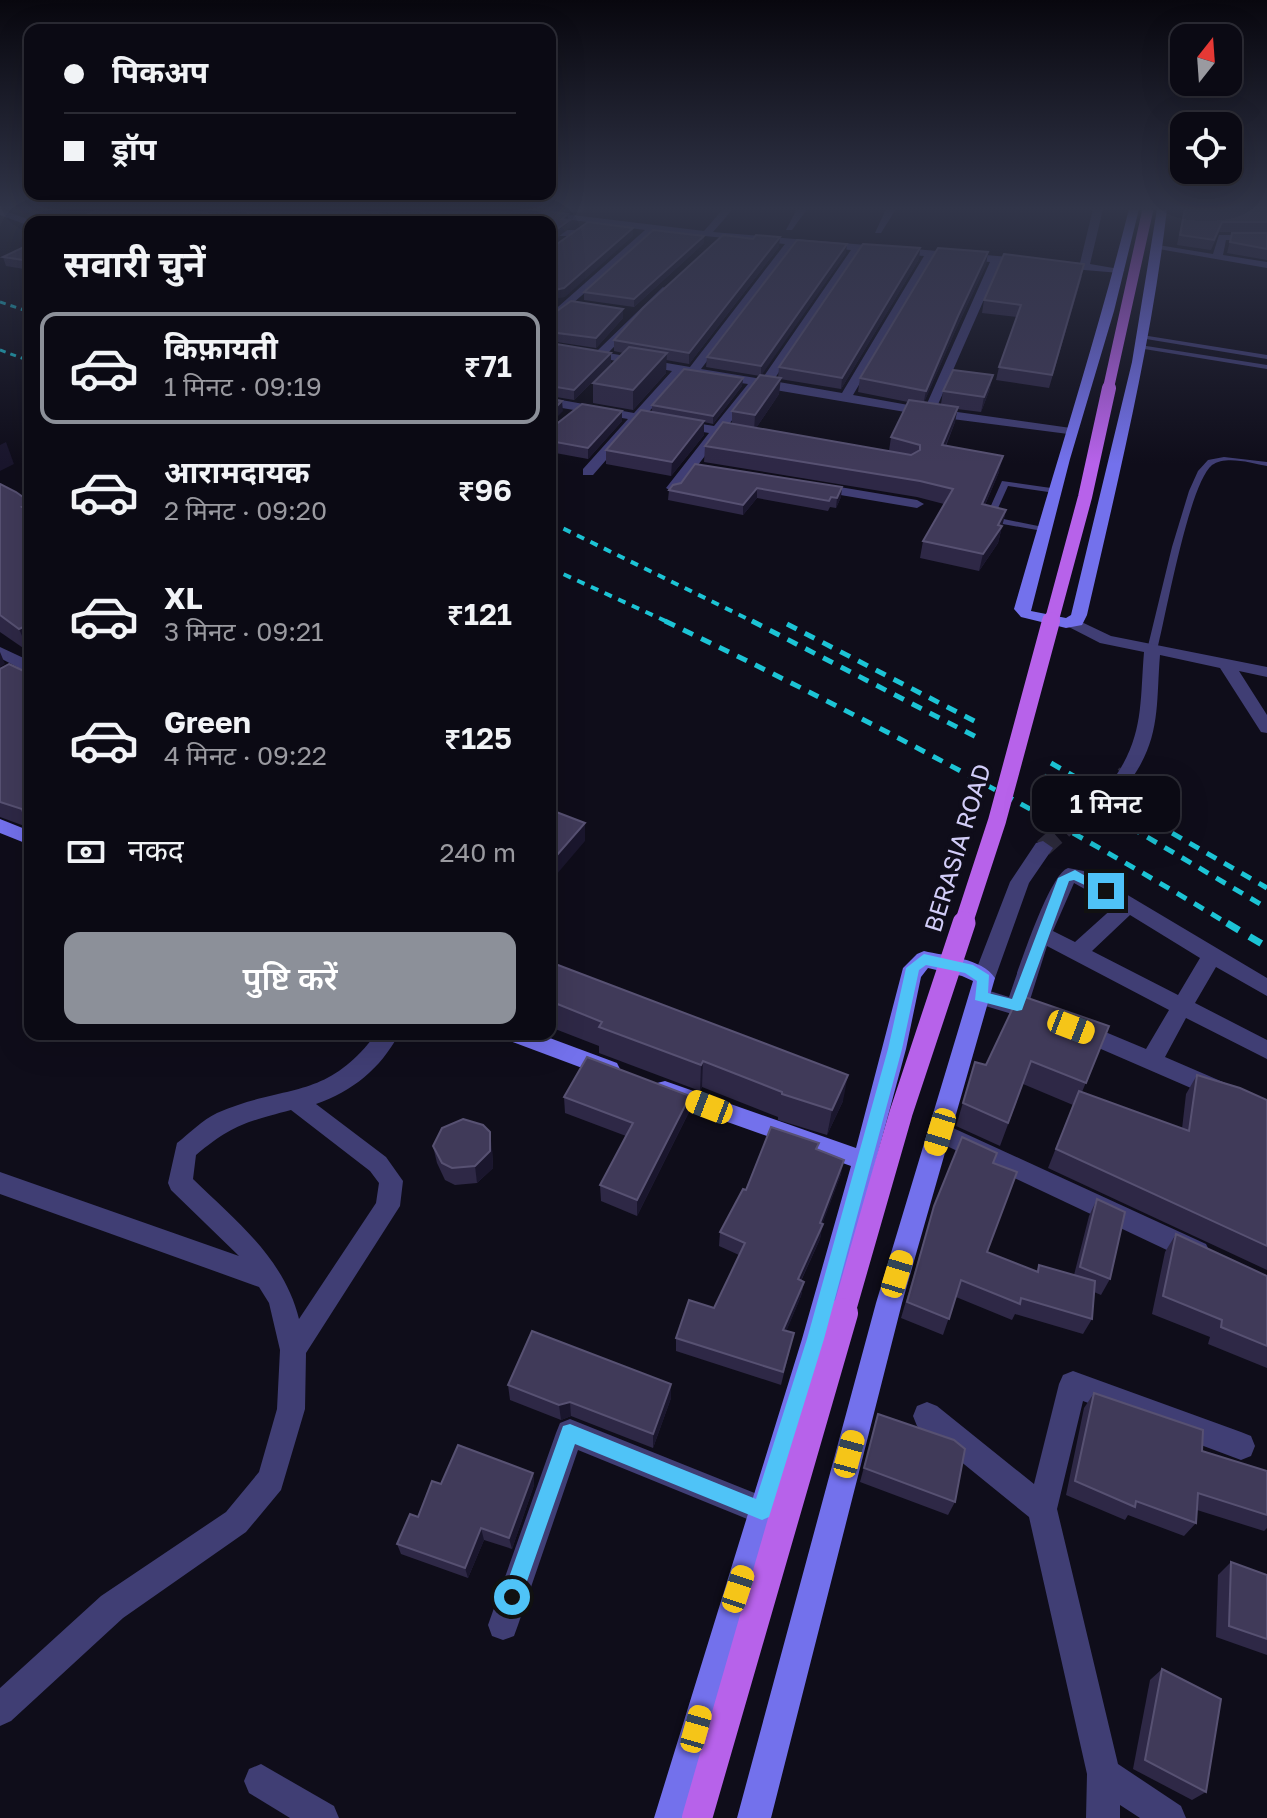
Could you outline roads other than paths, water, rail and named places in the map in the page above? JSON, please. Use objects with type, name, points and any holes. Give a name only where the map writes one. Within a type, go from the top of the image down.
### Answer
[{"type":"main road","name":"BERASIA ROAD","points":[[697,1818],[901,1113],[997,821],[1085,497],[1129,294]]},
{"type":"street","points":[[556,314],[578,294]]},
{"type":"street","points":[[599,355],[659,294]]},
{"type":"street","points":[[588,472],[637,416],[686,370],[749,294]]},
{"type":"street","points":[[766,383],[826,294]]},
{"type":"street","points":[[846,396],[907,294]]},
{"type":"street","points":[[929,412],[981,294]]},
{"type":"street","points":[[1113,294],[1022,609],[1026,614],[1071,622],[1106,640],[1267,672]]},
{"type":"street","points":[[1071,622],[1076,622],[1079,615],[1150,294]]},
{"type":"street","points":[[556,301],[581,305]]},
{"type":"street","points":[[623,312],[637,314]]},
{"type":"street","points":[[556,347],[599,355],[620,364],[686,370],[929,412],[1071,432]]},
{"type":"street","points":[[673,488],[754,384],[766,383]]},
{"type":"street","points":[[556,403],[761,438]]},
{"type":"street","points":[[689,466],[705,469]]},
{"type":"street","points":[[795,484],[917,504]]},
{"type":"street","points":[[1126,774],[1140,758],[1145,742],[1150,710],[1152,650]]},
{"type":"street","points":[[0,652],[24,664]]},
{"type":"street","points":[[1226,664],[1264,720]]},
{"type":"street","points":[[0,683],[24,670]]},
{"type":"street","points":[[0,825],[24,836]]},
{"type":"street","points":[[754,1818],[889,1303],[982,987],[1020,882],[1043,848]]},
{"type":"street","points":[[1017,1006],[1041,934],[1068,875],[1082,877],[1267,988]]},
{"type":"street","points":[[1076,953],[1129,904]]},
{"type":"street","points":[[1041,934],[1267,1050]]},
{"type":"street","points":[[1152,1059],[1212,955]]},
{"type":"street","points":[[671,1818],[815,1339],[865,1161],[913,968],[924,959],[968,969],[982,987],[1017,1006],[1152,1059],[1267,1111]]},
{"type":"street","points":[[0,1710],[112,1607],[236,1522],[271,1480],[291,1409],[293,1350],[281,1300],[254,1254],[180,1183],[185,1150],[220,1122],[322,1095],[351,1079],[384,1040]]},
{"type":"street","points":[[531,1040],[865,1161]]},
{"type":"street","points":[[293,1350],[388,1206],[391,1181],[378,1164],[294,1100]]},
{"type":"street","points":[[940,1132],[1224,1265]]},
{"type":"street","points":[[0,1183],[268,1278]]},
{"type":"street","points":[[1103,1818],[1104,1774],[1042,1509],[1073,1384],[1241,1446]]},
{"type":"street","points":[[927,1416],[1042,1509]]},
{"type":"street","points":[[503,1625],[570,1433],[762,1510]]},
{"type":"street","points":[[1104,1774],[1169,1818]]},
{"type":"street","points":[[261,1781],[322,1818]]},
{"type":"lane","points":[[1141,342],[1267,357]]},
{"type":"lane","points":[[1141,342],[1267,367]]},
{"type":"lane","points":[[1152,650],[1179,534],[1200,470],[1211,462],[1226,460],[1267,464]]},
{"type":"lane","points":[[1045,530],[989,519],[1005,483],[1055,491]]},
{"type":"tunnel","points":[[1043,848],[1126,774]]},
{"type":"railway","points":[[0,302],[24,310]]},
{"type":"railway","points":[[0,350],[24,359]]},
{"type":"railway","points":[[556,525],[753,622]]},
{"type":"railway","points":[[556,571],[670,623]]},
{"type":"railway","points":[[665,621],[952,766],[1230,925]]},
{"type":"railway","points":[[753,622],[982,740]]},
{"type":"railway","points":[[787,624],[982,725]]},
{"type":"railway","points":[[1051,763],[1267,888]]},
{"type":"railway","points":[[1044,776],[1267,908]]},
{"type":"railway","points":[[1227,923],[1267,947]]}]
